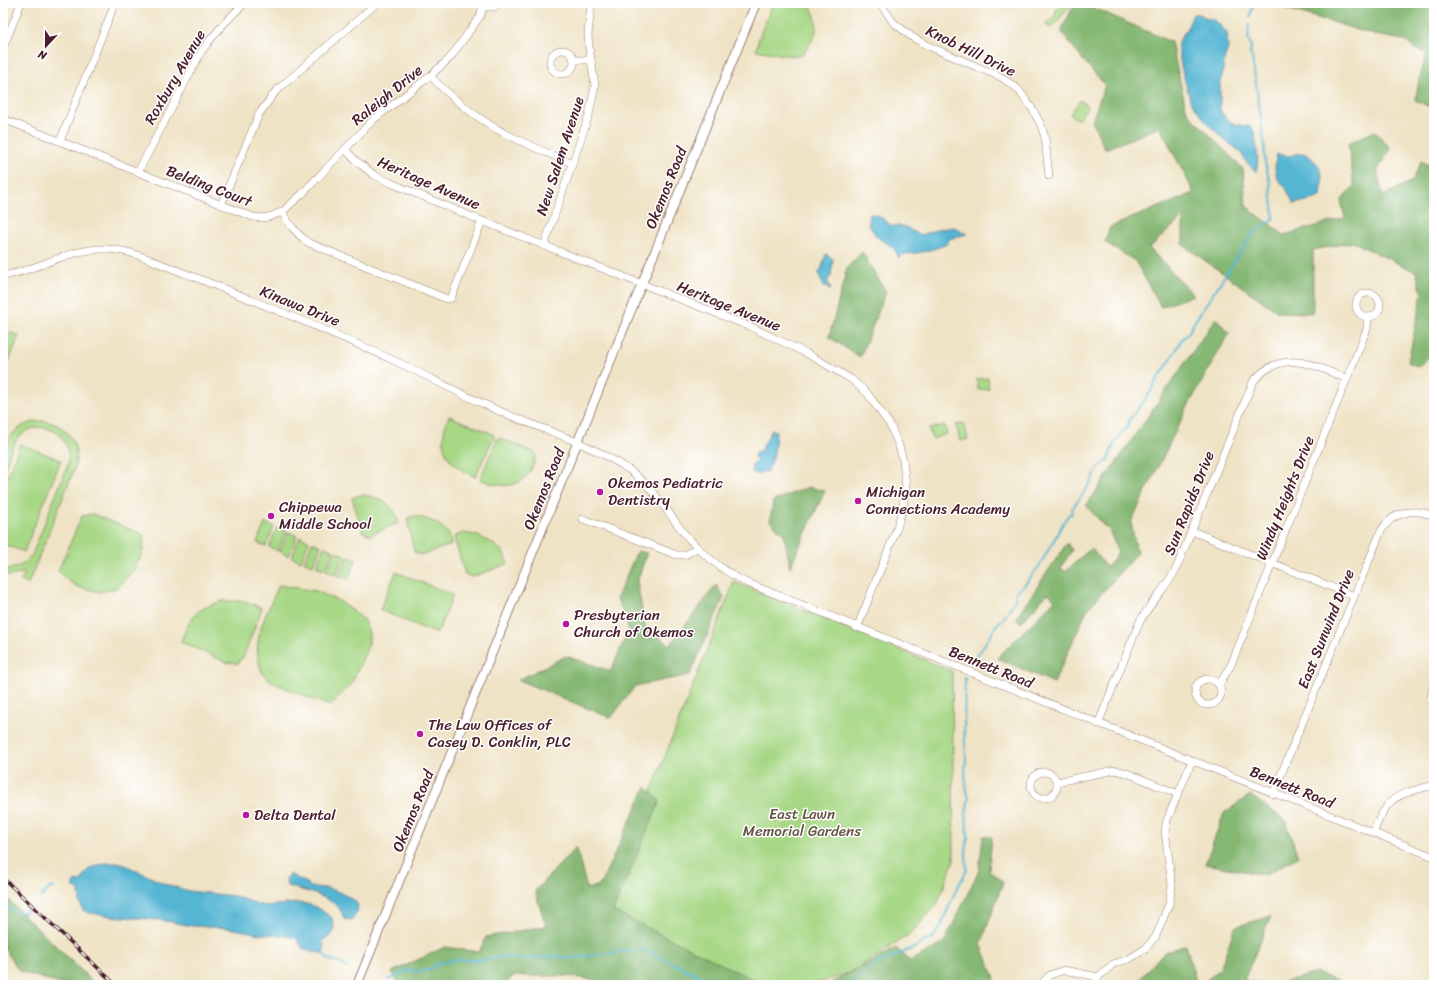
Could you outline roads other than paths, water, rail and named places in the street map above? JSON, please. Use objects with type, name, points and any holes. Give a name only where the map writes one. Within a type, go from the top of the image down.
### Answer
[{"type":"main road","name":"Okemos Road","points":[[357,985],[756,3]]},
{"type":"street","points":[[3,48],[21,3]]},
{"type":"street","points":[[60,141],[115,3]]},
{"type":"street","name":"Roxbury Avenue","points":[[138,172],[201,52],[210,38],[227,19],[245,3]]},
{"type":"street","points":[[221,205],[259,114],[276,90],[377,3]]},
{"type":"street","name":"Raleigh Drive","points":[[282,212],[302,194],[373,120],[430,76],[450,58],[481,15],[483,5],[494,7],[500,3]]},
{"type":"street","name":"New Salem Avenue","points":[[544,246],[589,116],[594,94],[595,79],[588,35],[591,3]]},
{"type":"street","name":"Knob Hill Drive","points":[[880,3],[893,22],[912,37],[926,45],[1001,77],[1018,89],[1033,110],[1046,138],[1049,176]]},
{"type":"street","points":[[574,60],[591,60]]},
{"type":"street","points":[[430,76],[452,97],[502,132],[572,163]]},
{"type":"street","name":"Belding Court","points":[[3,119],[253,217],[269,217],[282,212]]},
{"type":"street","name":"Heritage Avenue","points":[[345,149],[355,160],[374,175],[482,221],[751,328],[806,353],[832,367],[851,379],[868,393],[890,425],[898,443],[903,460],[906,486],[903,506],[897,528],[857,628]]},
{"type":"street","points":[[282,212],[296,232],[309,243],[447,299],[451,298],[452,296],[482,221]]},
{"type":"street","name":"Kinawa Drive","points":[[3,276],[17,274],[77,252],[108,248],[133,253],[345,339],[396,361],[486,406],[578,443]]},
{"type":"street","name":"Windy Heights Drive","points":[[1219,685],[1231,665],[1367,329],[1368,318]]},
{"type":"street","name":"Sun Rapids Drive","points":[[1098,724],[1140,621],[1165,587],[1176,569],[1250,387],[1261,374],[1276,364],[1295,361],[1307,363],[1347,379]]},
{"type":"street","name":"Bennett Road","points":[[578,443],[613,460],[631,471],[655,494],[697,548],[720,567],[745,582],[857,628],[1434,857]]},
{"type":"street","name":"East Sunwind Drive","points":[[1273,794],[1378,536],[1386,523],[1398,515],[1409,512],[1420,512],[1434,516]]},
{"type":"street","points":[[583,519],[677,555],[685,555],[697,548]]},
{"type":"street","points":[[1192,530],[1354,596]]},
{"type":"street","points":[[1434,679],[1431,692],[1434,713]]},
{"type":"street","points":[[1094,985],[1098,977],[1113,964],[1129,959],[1145,949],[1156,936],[1169,904],[1172,885],[1165,831],[1166,820],[1192,761]]},
{"type":"street","points":[[1057,782],[1115,770],[1127,772],[1178,794]]},
{"type":"street","points":[[1373,833],[1381,814],[1391,801],[1402,794],[1434,785]]},
{"type":"street","points":[[1040,985],[1050,975],[1064,970],[1098,977]]},
{"type":"water","points":[[1193,14],[1200,14],[1208,19],[1212,19],[1227,33],[1228,48],[1220,88],[1221,112],[1231,122],[1238,125],[1249,126],[1253,129],[1258,157],[1256,172],[1245,161],[1241,152],[1222,138],[1206,122],[1190,100],[1181,66],[1178,46]]},
{"type":"water","points":[[1303,153],[1318,165],[1321,172],[1321,196],[1294,204],[1286,188],[1277,178],[1275,167],[1277,154],[1290,156]]},
{"type":"water","points":[[870,214],[878,215],[892,226],[905,226],[921,235],[939,229],[954,227],[967,234],[949,239],[947,244],[936,248],[903,254],[899,258],[892,247],[877,237],[869,227],[868,218]]},
{"type":"water","points":[[826,254],[833,259],[831,277],[828,278],[828,283],[831,289],[829,290],[827,286],[824,286],[820,279],[819,271],[821,270]]},
{"type":"water","points":[[772,429],[776,431],[772,462],[767,472],[761,472],[757,475],[752,472],[752,465],[757,460],[754,457],[755,452],[761,450]]},
{"type":"water","points":[[106,863],[121,863],[165,884],[189,891],[234,896],[264,906],[297,903],[307,904],[317,907],[332,918],[334,930],[332,935],[323,940],[325,947],[322,954],[310,950],[304,950],[296,938],[260,934],[228,928],[192,926],[160,920],[90,913],[83,910],[80,903],[79,890],[74,888],[73,884],[75,881],[81,881],[90,868]]},
{"type":"water","points":[[289,874],[307,883],[309,887],[327,888],[339,892],[354,900],[358,905],[357,913],[351,920],[344,919],[341,911],[329,900],[312,893],[287,886],[286,880]]},
{"type":"waterway","points":[[1250,17],[1254,3]]},
{"type":"waterway","points":[[974,659],[1015,600],[1016,592],[1026,583],[1040,565],[1065,520],[1069,514],[1072,514],[1072,509],[1089,485],[1099,467],[1107,461],[1114,444],[1121,433],[1127,428],[1130,419],[1149,394],[1182,339],[1188,334],[1193,324],[1251,236],[1273,219],[1274,215],[1270,182],[1265,163],[1264,140],[1252,57],[1250,54],[1251,45],[1248,38],[1249,24]]},
{"type":"waterway","points":[[845,985],[854,982],[876,964],[916,947],[922,942],[930,940],[940,928],[956,890],[967,870],[966,852],[968,837],[966,813],[969,798],[965,774],[965,677]]},
{"type":"waterway","points":[[41,897],[50,888],[54,888]]},
{"type":"waterway","points":[[3,905],[16,912],[25,912],[27,908]]},
{"type":"waterway","points":[[388,979],[394,978],[397,975],[409,970],[416,972],[423,971],[433,968],[437,964],[453,960],[479,960],[504,957],[527,959],[554,956],[571,958],[624,950],[644,950],[707,979],[730,985]]},
{"type":"waterway","points":[[323,953],[328,959],[338,962],[347,968]]},
{"type":"railway","points":[[3,878],[116,985]]},
{"type":"place","name":"Okemos Pediatric Dentistry","points":[[600,492]]},
{"type":"place","name":"Michigan Connections Academy","points":[[858,501]]},
{"type":"place","name":"Chippewa Middle School","points":[[271,516]]},
{"type":"place","name":"Presbyterian Church of Okemos","points":[[566,624]]},
{"type":"place","name":"The Law Offices of Casey D. Conklin, PLC","points":[[420,734]]},
{"type":"place","name":"Delta Dental","points":[[246,815]]},
{"type":"park label","name":"East Lawn Memorial Gardens","points":[[802,822]]}]
